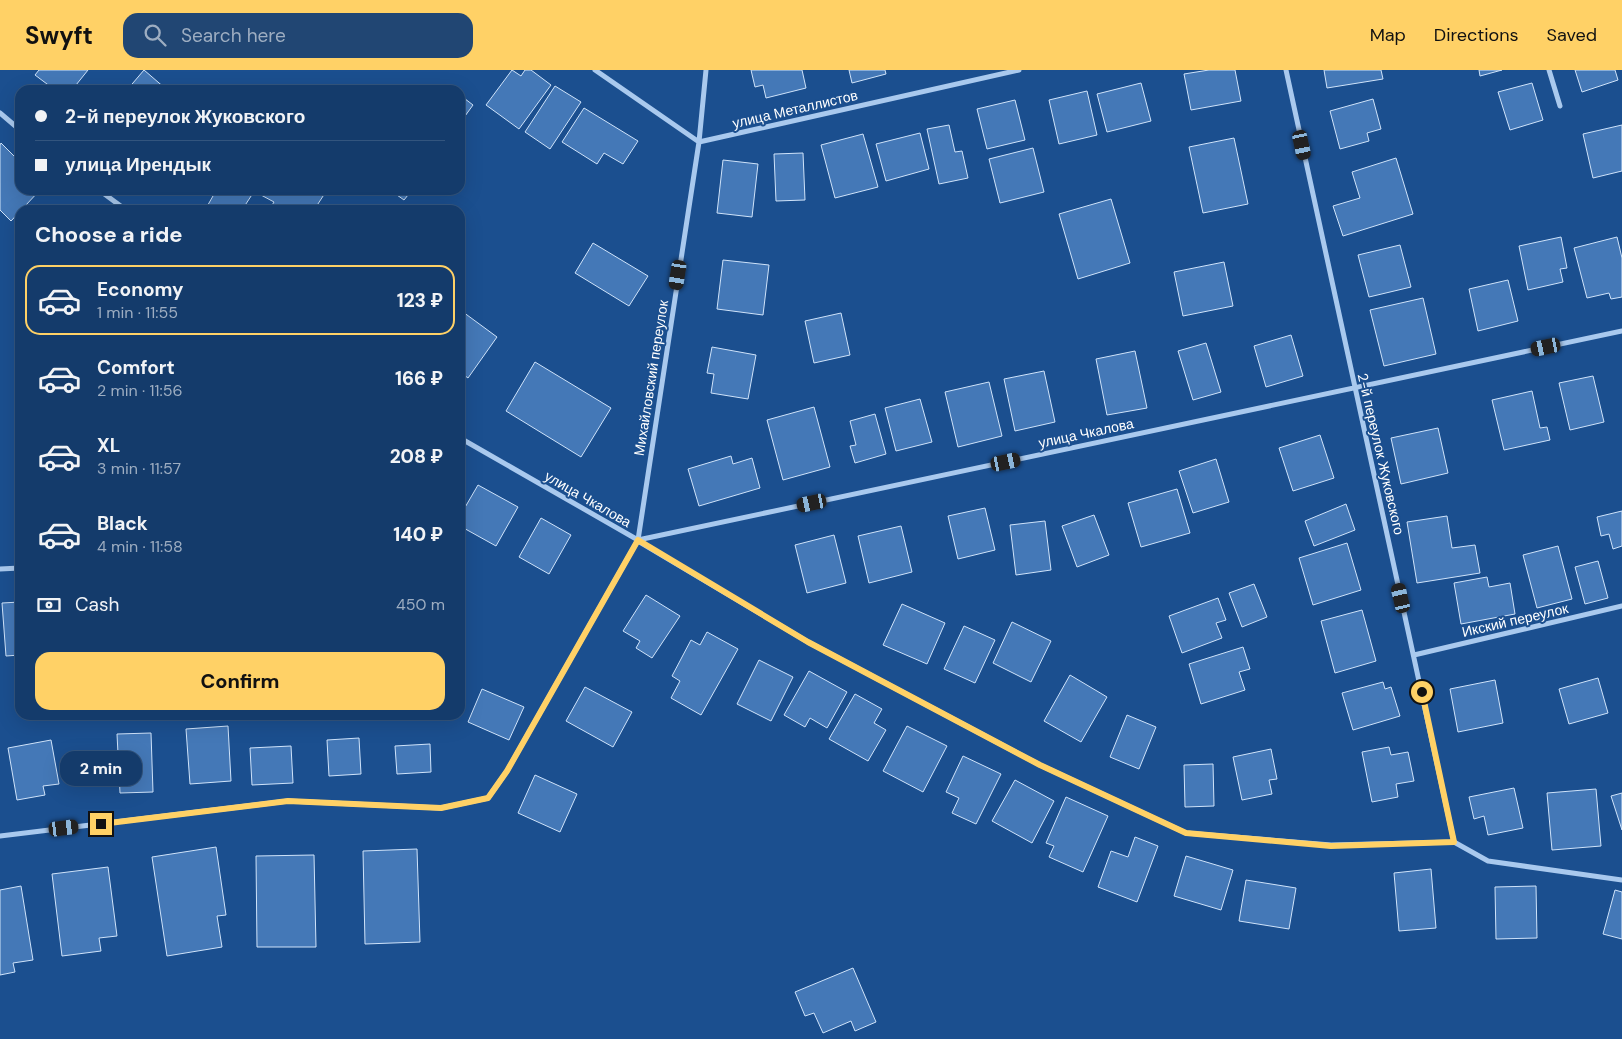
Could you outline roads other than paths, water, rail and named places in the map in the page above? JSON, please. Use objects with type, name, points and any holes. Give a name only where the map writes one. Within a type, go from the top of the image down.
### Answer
[{"type":"street","points":[[595,70],[699,142]]},
{"type":"street","name":"Михайловский переулок","points":[[638,540],[699,142],[706,70]]},
{"type":"street","name":"улица Металлистов","points":[[699,142],[1020,70]]},
{"type":"street","name":"2-й переулок Жуковского","points":[[1286,70],[1454,842]]},
{"type":"street","points":[[1549,70],[1560,106]]},
{"type":"street","points":[[0,113],[15,126]]},
{"type":"street","points":[[106,195],[119,205]]},
{"type":"street","name":"улица Чкалова","points":[[465,441],[638,540],[1622,331]]},
{"type":"street","points":[[0,836],[288,801],[441,808],[488,798],[507,771],[638,540],[808,642],[1040,765],[1186,833],[1331,846],[1454,842],[1488,861],[1622,880]]},
{"type":"street","points":[[0,570],[15,568]]},
{"type":"street","name":"Икский переулок","points":[[1414,655],[1622,606]]}]
